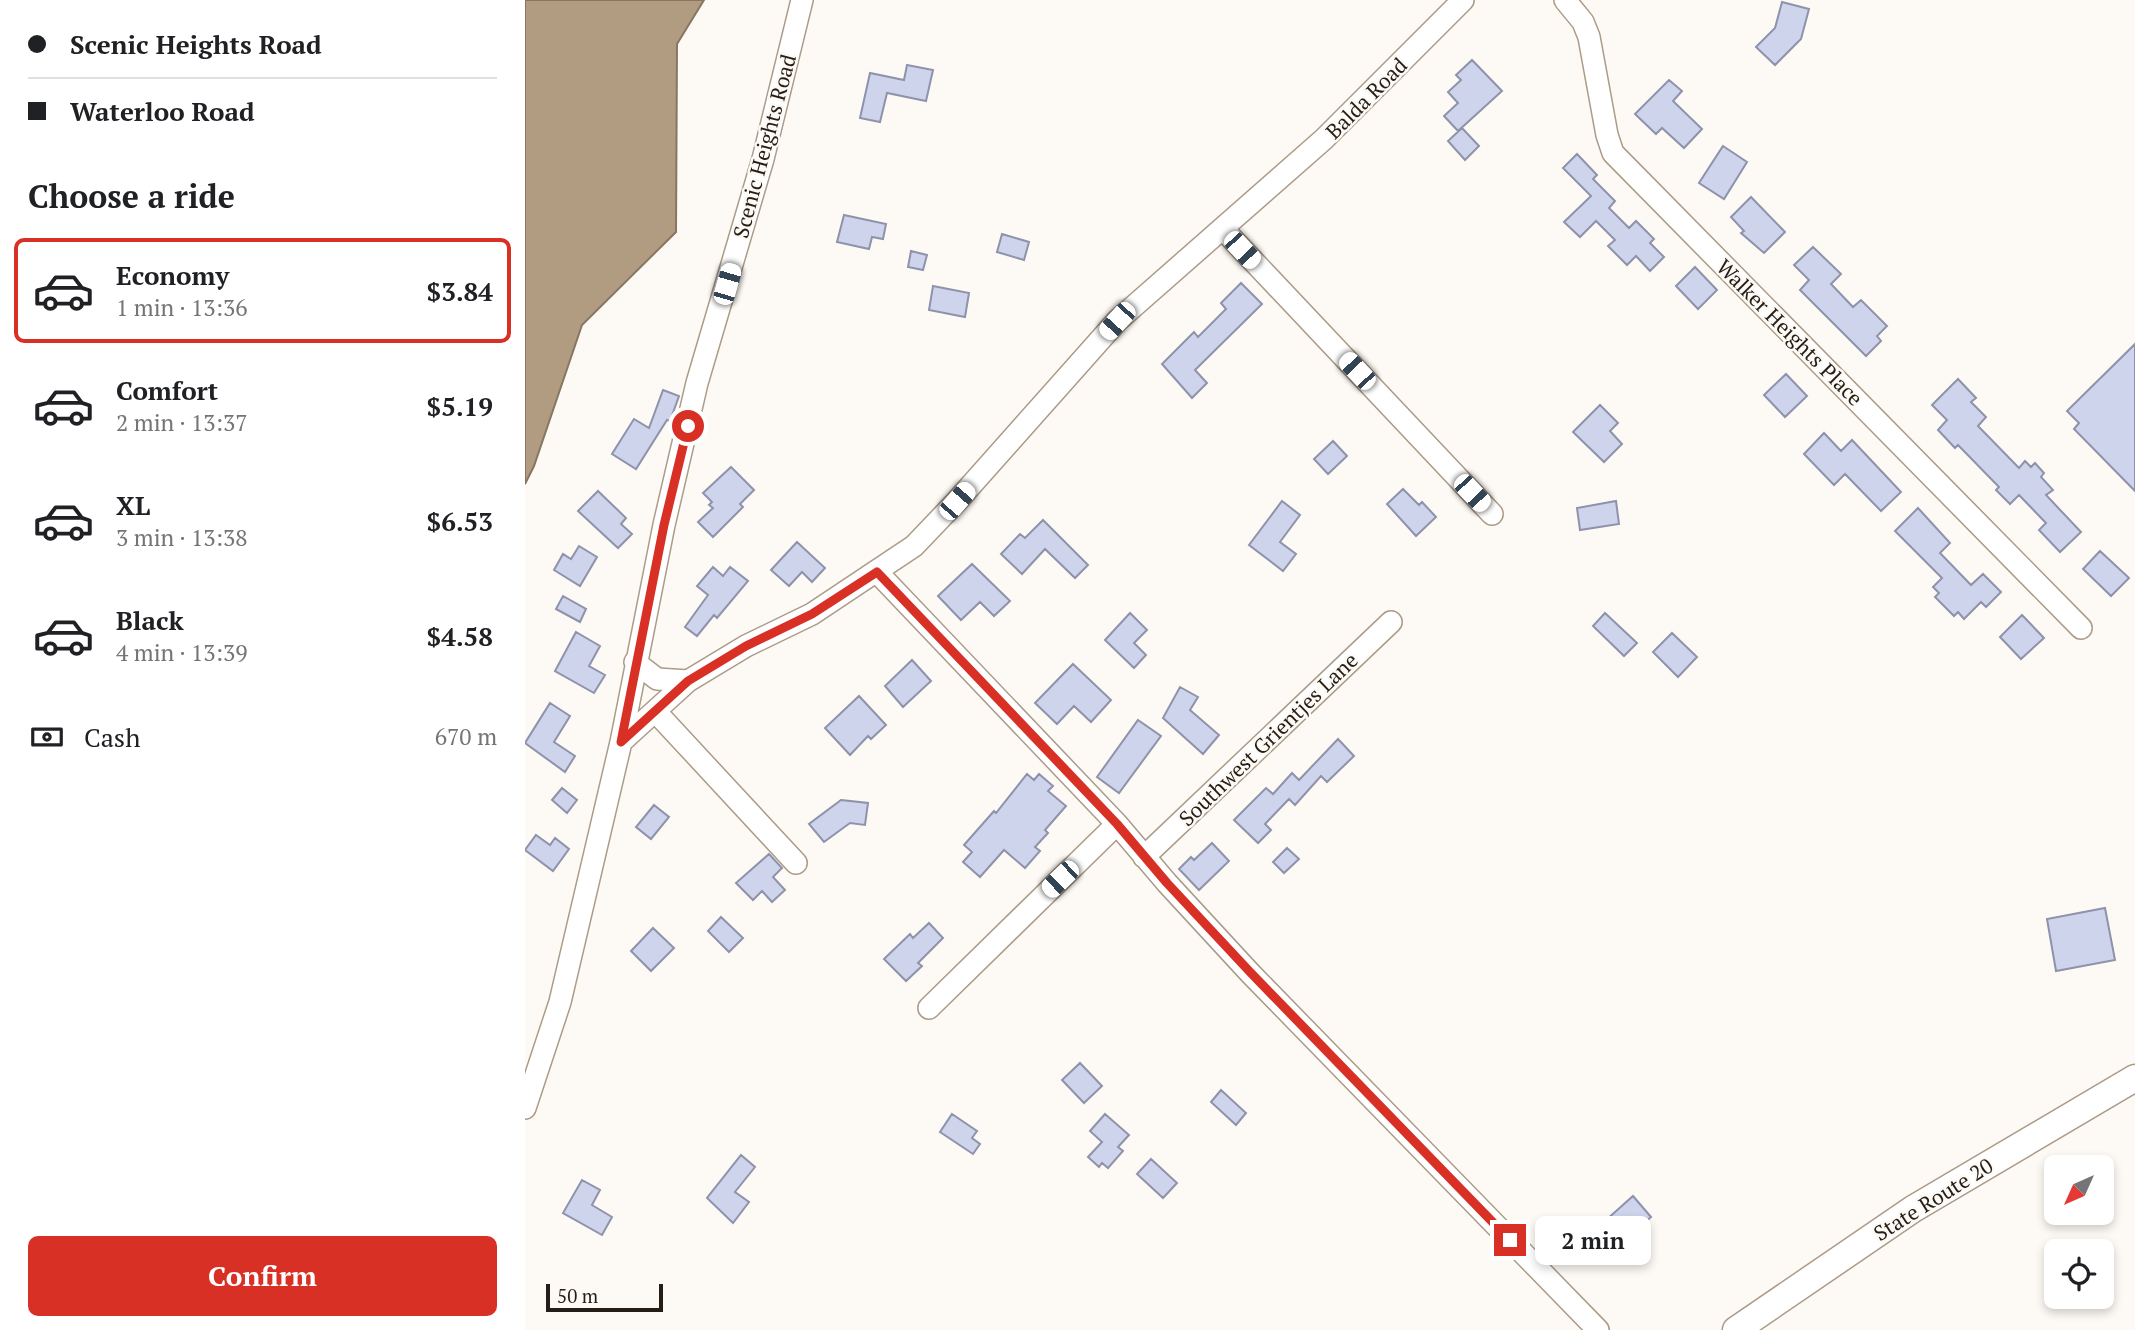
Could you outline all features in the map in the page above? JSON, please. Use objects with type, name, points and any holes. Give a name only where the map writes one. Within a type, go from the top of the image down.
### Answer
[{"type":"main road","name":"State Route 20","points":[[1736,1330],[1913,1209],[2135,1078]]},
{"type":"street","name":"Scenic Heights Road","points":[[525,1108],[560,1002],[621,742],[635,662],[697,383],[763,159],[802,0]]},
{"type":"street","name":"Balda Road","points":[[621,742],[688,681],[746,646],[812,614],[914,546],[1117,321],[1324,139],[1463,0]]},
{"type":"street","name":"Walker Heights Place","points":[[1565,0],[1583,22],[1589,37],[1607,135],[1613,153],[2081,628]]},
{"type":"street","points":[[1223,229],[1492,514]]},
{"type":"street","points":[[877,572],[1117,824],[1250,972],[1598,1330]]},
{"type":"street","name":"Southwest Grientjes Lane","points":[[1144,857],[1391,622]]},
{"type":"street","points":[[635,662],[657,679],[688,681]]},
{"type":"street","points":[[655,711],[796,863]]},
{"type":"street","points":[[929,1008],[1117,824]]},
{"type":"shaded area","points":[[525,0],[704,0],[677,44],[676,232],[582,325],[534,466],[525,484]]},
{"type":"building","points":[[1782,2],[1809,9],[1801,39],[1775,65],[1756,47],[1775,28]]},
{"type":"building","points":[[1472,60],[1502,91],[1458,131],[1444,116],[1458,103],[1448,92],[1461,80],[1456,75]]},
{"type":"building","points":[[907,65],[933,70],[926,101],[887,93],[880,122],[860,118],[870,73],[904,80]]},
{"type":"building","points":[[1669,80],[1682,91],[1673,101],[1702,129],[1684,148],[1662,128],[1656,134],[1635,114]]},
{"type":"building","points":[[1462,128],[1479,146],[1465,160],[1448,141]]},
{"type":"building","points":[[1723,146],[1747,162],[1724,199],[1699,183]]},
{"type":"building","points":[[1577,154],[1597,175],[1593,179],[1615,201],[1609,208],[1629,228],[1636,221],[1654,239],[1650,243],[1664,257],[1650,271],[1636,256],[1627,265],[1608,246],[1615,240],[1596,221],[1580,237],[1564,222],[1591,196],[1563,168]]},
{"type":"building","points":[[1751,197],[1785,232],[1764,253],[1741,233],[1744,231],[1731,217]]},
{"type":"building","points":[[844,215],[886,224],[883,239],[872,237],[869,249],[837,242]]},
{"type":"building","points":[[1002,234],[1029,242],[1024,260],[997,252]]},
{"type":"building","points":[[1813,247],[1841,274],[1831,284],[1853,307],[1861,300],[1887,326],[1877,336],[1881,341],[1866,356],[1800,290],[1809,280],[1794,265]]},
{"type":"building","points":[[911,251],[927,255],[923,270],[908,267]]},
{"type":"building","points":[[1695,267],[1717,290],[1698,309],[1676,286]]},
{"type":"building","points":[[1241,283],[1262,304],[1195,370],[1207,383],[1192,398],[1162,364],[1194,332],[1198,337],[1226,309],[1221,303]]},
{"type":"building","points":[[933,286],[969,293],[965,317],[929,310]]},
{"type":"building","points":[[2135,344],[2135,491],[2074,429],[2079,423],[2067,411]]},
{"type":"building","points":[[1786,374],[1807,396],[1785,417],[1764,395]]},
{"type":"building","points":[[1958,379],[1976,398],[1971,402],[1986,417],[1978,426],[2019,468],[2025,461],[2031,467],[2035,463],[2044,473],[2041,477],[2053,490],[2046,495],[2081,532],[2060,552],[2039,530],[2046,523],[2019,495],[2010,504],[1996,490],[1999,487],[1958,445],[1955,448],[1938,430],[1947,420],[1932,405]]},
{"type":"building","points":[[663,390],[679,396],[670,421],[667,420],[636,469],[612,454],[634,419],[649,428]]},
{"type":"building","points":[[1600,405],[1618,423],[1610,431],[1622,444],[1604,462],[1573,432]]},
{"type":"building","points":[[1824,433],[1841,451],[1852,440],[1901,492],[1881,511],[1845,474],[1834,485],[1804,454]]},
{"type":"building","points":[[1333,441],[1347,456],[1328,474],[1314,459]]},
{"type":"building","points":[[731,467],[754,490],[740,504],[743,507],[713,537],[698,522],[713,508],[709,505],[712,502],[703,493]]},
{"type":"building","points":[[1403,489],[1419,505],[1422,502],[1436,517],[1416,536],[1387,504]]},
{"type":"building","points":[[598,491],[626,518],[621,524],[632,534],[618,548],[578,511]]},
{"type":"building","points":[[1282,501],[1300,515],[1280,542],[1296,554],[1283,571],[1249,545]]},
{"type":"building","points":[[1616,501],[1619,524],[1580,530],[1577,508]]},
{"type":"building","points":[[1918,508],[1950,543],[1940,553],[1971,585],[1983,574],[2001,592],[1986,607],[1981,602],[1964,619],[1958,612],[1954,616],[1935,597],[1939,593],[1933,587],[1942,578],[1895,531]]},
{"type":"building","points":[[1043,520],[1088,565],[1075,578],[1045,549],[1022,574],[1001,554],[1020,534],[1025,538]]},
{"type":"building","points":[[797,542],[825,568],[812,582],[802,572],[789,586],[771,570]]},
{"type":"building","points":[[579,546],[597,557],[580,586],[554,570],[563,554],[571,559]]},
{"type":"building","points":[[2100,551],[2129,578],[2111,596],[2083,569]]},
{"type":"building","points":[[972,564],[1010,601],[994,616],[980,602],[961,620],[938,596]]},
{"type":"building","points":[[713,567],[723,576],[730,567],[748,581],[717,618],[714,615],[697,636],[685,627],[708,595],[697,586]]},
{"type":"building","points":[[563,596],[586,609],[580,622],[556,609]]},
{"type":"building","points":[[1130,613],[1147,630],[1134,643],[1146,655],[1134,668],[1105,640]]},
{"type":"building","points":[[1605,613],[1637,643],[1624,656],[1593,626]]},
{"type":"building","points":[[2022,615],[2044,638],[2021,659],[2000,637]]},
{"type":"building","points":[[576,632],[600,646],[589,666],[605,675],[594,693],[555,671]]},
{"type":"building","points":[[1672,633],[1697,657],[1678,677],[1653,652]]},
{"type":"building","points":[[912,660],[931,681],[903,707],[885,686]]},
{"type":"building","points":[[1073,664],[1111,700],[1091,722],[1074,706],[1057,724],[1035,703]]},
{"type":"building","points":[[1180,687],[1198,697],[1190,710],[1219,735],[1203,754],[1163,718]]},
{"type":"building","points":[[859,696],[886,725],[871,739],[868,736],[850,755],[825,728]]},
{"type":"building","points":[[550,703],[570,716],[554,742],[575,756],[565,772],[525,743]]},
{"type":"building","points":[[1138,720],[1161,736],[1119,793],[1097,777]]},
{"type":"building","points":[[1338,739],[1354,756],[1327,782],[1321,776],[1295,805],[1289,799],[1265,824],[1271,830],[1258,843],[1234,820],[1266,788],[1273,794],[1292,773],[1299,780]]},
{"type":"building","points":[[1027,774],[1034,780],[1039,774],[1053,786],[1048,791],[1066,806],[1045,830],[1048,833],[1035,847],[1040,851],[1025,868],[1004,850],[980,877],[963,862],[972,852],[964,845],[994,811],[996,813]]},
{"type":"building","points":[[562,788],[577,800],[567,813],[552,800]]},
{"type":"building","points":[[841,800],[868,803],[865,825],[850,823],[824,842],[809,824]]},
{"type":"building","points":[[654,805],[669,817],[651,839],[636,827]]},
{"type":"building","points":[[536,835],[550,845],[555,838],[569,849],[553,871],[525,850]]},
{"type":"building","points":[[1212,843],[1229,861],[1199,890],[1179,869],[1191,857],[1194,860]]},
{"type":"building","points":[[1287,848],[1299,859],[1284,873],[1273,862]]},
{"type":"building","points":[[769,854],[782,868],[773,877],[785,890],[772,902],[762,891],[753,900],[736,883]]},
{"type":"building","points":[[2105,908],[2115,960],[2056,971],[2047,919]]},
{"type":"building","points":[[721,917],[743,938],[729,952],[708,931]]},
{"type":"building","points":[[929,923],[943,938],[918,963],[922,966],[906,981],[884,959],[910,934],[913,938]]},
{"type":"building","points":[[653,928],[674,948],[651,971],[631,951]]},
{"type":"building","points":[[1080,1063],[1102,1086],[1084,1103],[1062,1080]]},
{"type":"building","points":[[1221,1090],[1246,1113],[1236,1125],[1211,1102]]},
{"type":"building","points":[[952,1114],[977,1131],[972,1138],[980,1144],[973,1154],[940,1132]]},
{"type":"building","points":[[1105,1114],[1129,1135],[1118,1147],[1123,1151],[1108,1168],[1102,1163],[1099,1167],[1088,1157],[1102,1142],[1090,1131]]},
{"type":"building","points":[[741,1155],[755,1167],[735,1192],[749,1202],[733,1223],[707,1198]]},
{"type":"building","points":[[1151,1159],[1177,1183],[1163,1198],[1137,1174]]},
{"type":"building","points":[[582,1180],[600,1190],[592,1205],[612,1217],[602,1235],[563,1213]]},
{"type":"building","points":[[1633,1196],[1651,1217],[1625,1241],[1606,1220]]},
{"type":"route","points":[[688,426],[664,525],[621,742],[688,681],[746,646],[812,614],[877,572],[1117,824],[1167,883],[1250,972],[1510,1240]]}]
